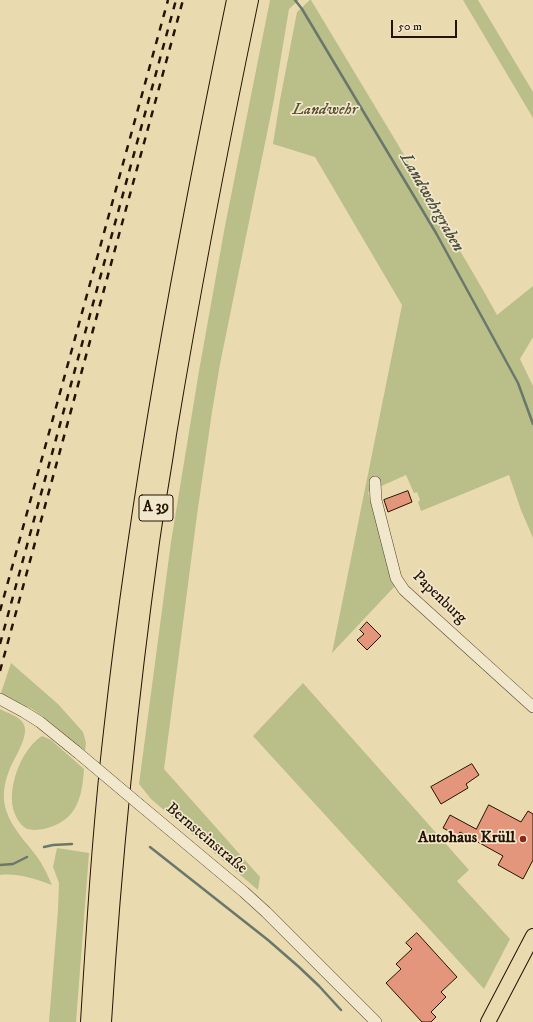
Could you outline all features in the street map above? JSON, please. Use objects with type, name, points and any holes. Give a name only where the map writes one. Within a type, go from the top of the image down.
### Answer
[{"type":"highway","name":"A 39","points":[[89,1022],[107,778],[119,671],[138,535],[164,368],[191,220],[235,0]]},
{"type":"highway","name":"A 39","points":[[103,1022],[108,940],[120,804],[134,671],[151,539],[180,360],[205,222],[250,0]]},
{"type":"main road","points":[[488,1022],[533,936]]},
{"type":"street","name":"Papenburg","points":[[375,482],[376,500],[396,578],[404,590],[533,707]]},
{"type":"street","name":"Bernsteinstraße","points":[[0,699],[40,722],[266,912],[376,1022]]},
{"type":"green space","points":[[270,0],[299,0],[289,9],[274,99],[220,364],[197,515],[164,769],[260,877],[258,890],[151,799],[139,784],[171,542],[199,371],[225,226]]},
{"type":"green space","name":"Landwehr","points":[[310,0],[397,143],[497,315],[533,286],[533,337],[520,359],[533,386],[533,538],[521,510],[509,475],[421,511],[418,502],[420,500],[417,492],[414,493],[406,475],[368,492],[395,586],[332,653],[402,305],[315,157],[273,144],[297,12]]},
{"type":"green space","points":[[463,0],[478,0],[533,92],[533,118]]},
{"type":"green space","points":[[11,663],[58,704],[83,732],[86,743],[85,751],[32,709],[1,693]]},
{"type":"green space","points":[[303,683],[469,870],[457,881],[510,939],[484,989],[253,736]]},
{"type":"green space","points":[[0,709],[19,718],[25,728],[23,740],[6,780],[4,796],[6,810],[16,830],[40,861],[52,885],[20,876],[0,875]]},
{"type":"green space","points":[[42,736],[51,740],[84,769],[82,789],[76,807],[64,820],[44,829],[31,830],[23,826],[17,818],[12,805],[12,794],[17,771],[22,760],[34,742]]},
{"type":"green space","points":[[57,848],[89,853],[76,1022],[49,1022],[58,910],[59,883],[53,867]]},
{"type":"building","points":[[408,491],[412,502],[388,512],[384,500]]},
{"type":"building","points":[[367,622],[381,636],[367,650],[357,640],[364,634],[360,630]]},
{"type":"building","points":[[472,764],[479,775],[466,784],[468,788],[441,804],[431,787]]},
{"type":"building","points":[[489,805],[521,822],[528,811],[533,814],[533,860],[523,879],[498,865],[503,856],[460,832],[458,836],[443,828],[450,815],[476,829]]},
{"type":"building","points":[[417,933],[457,977],[441,992],[446,997],[431,1012],[436,1017],[431,1022],[422,1022],[386,983],[401,969],[396,964],[412,949],[406,943]]},
{"type":"waterway","name":"Landwehrgraben","points":[[295,0],[302,9],[436,233],[518,383],[533,424]]},
{"type":"waterway","points":[[44,847],[72,844]]},
{"type":"waterway","points":[[150,847],[268,940],[319,986],[341,1010]]},
{"type":"waterway","points":[[0,865],[13,864],[27,857]]},
{"type":"railway","points":[[0,611],[168,0]]},
{"type":"railway","points":[[0,644],[176,0]]},
{"type":"railway","points":[[0,671],[183,0]]},
{"type":"place","name":"Autohaus Krüll","points":[[523,839]]}]
